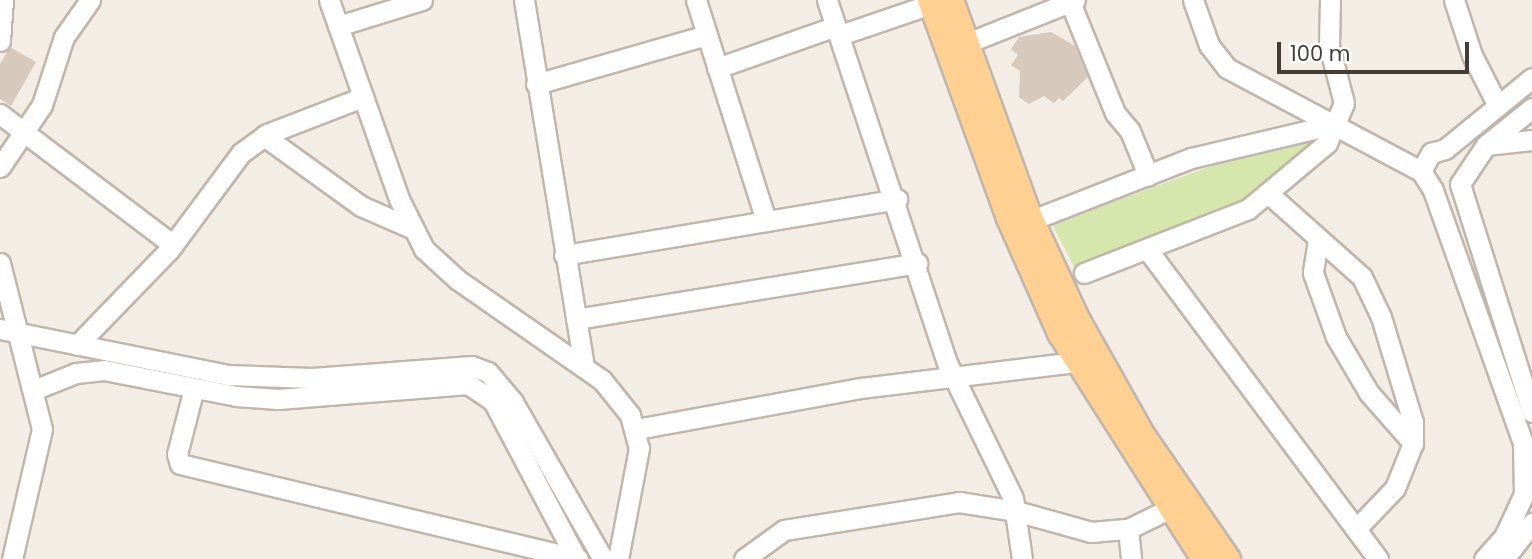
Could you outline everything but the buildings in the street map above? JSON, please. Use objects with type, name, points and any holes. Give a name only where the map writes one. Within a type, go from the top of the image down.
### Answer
[{"type":"main road","points":[[938,1],[967,43],[1031,220],[1123,401],[1228,559]]},
{"type":"main road","points":[[938,1],[1009,218],[1076,362],[1169,509],[1204,559]]},
{"type":"street","points":[[0,41],[3,0]]},
{"type":"street","points":[[0,167],[42,105],[73,19],[90,0]]},
{"type":"street","points":[[329,0],[411,228],[442,267],[583,365],[618,398],[637,429],[638,465],[618,559]]},
{"type":"street","points":[[338,26],[422,0]]},
{"type":"street","points":[[524,0],[583,365]]},
{"type":"street","points":[[696,0],[766,221]]},
{"type":"street","points":[[827,0],[897,199],[953,377],[1016,510],[1022,559]]},
{"type":"street","points":[[1194,0],[1209,45],[1227,68],[1421,171],[1433,190],[1523,443],[1524,494],[1504,537],[1484,559]]},
{"type":"street","points":[[1084,273],[1231,216],[1270,195],[1334,127],[1344,103],[1329,46],[1330,0]]},
{"type":"street","points":[[1454,0],[1472,55],[1498,106]]},
{"type":"street","points":[[717,68],[938,1]]},
{"type":"street","points":[[967,43],[1072,1],[1115,113],[1130,131],[1148,175]]},
{"type":"street","points":[[536,84],[707,35]]},
{"type":"street","points":[[1421,171],[1426,157],[1445,149],[1532,78]]},
{"type":"street","points":[[77,345],[173,245],[232,163],[264,136],[363,97]]},
{"type":"street","points":[[1433,190],[1445,193],[1462,178],[1486,145],[1532,108]]},
{"type":"street","points":[[0,114],[173,245]]},
{"type":"street","points":[[1031,220],[1191,158],[1334,127]]},
{"type":"street","points":[[264,136],[361,205],[411,228]]},
{"type":"street","points":[[1486,145],[1532,140]]},
{"type":"street","points":[[1445,149],[1462,160],[1462,178],[1532,412]]},
{"type":"street","points":[[1270,195],[1318,240],[1340,253],[1371,292],[1413,422],[1413,443],[1395,488],[1356,529]]},
{"type":"street","points":[[564,255],[897,199]]},
{"type":"street","points":[[1318,240],[1313,273],[1336,337],[1369,393],[1413,443]]},
{"type":"street","points":[[1147,249],[1378,559]]},
{"type":"street","points":[[0,262],[9,330],[36,389],[42,429],[12,559]]},
{"type":"street","points":[[576,319],[917,263]]},
{"type":"street","points":[[9,330],[252,377],[312,378],[455,365],[488,372],[513,402],[603,559]]},
{"type":"street","points":[[637,429],[953,377],[1076,362]]},
{"type":"street","points":[[36,389],[76,373],[104,370],[278,399],[468,384],[482,390],[577,559]]},
{"type":"street","points":[[194,387],[177,454],[180,464],[577,559]]},
{"type":"street","points":[[744,559],[768,537],[825,519],[960,502],[1016,510],[1091,532],[1128,529],[1169,509]]},
{"type":"street","points":[[1504,559],[1532,523]]},
{"type":"street","points":[[1128,529],[1131,559]]},
{"type":"green space","points":[[1297,141],[1314,142],[1241,203],[1074,267],[1052,224],[1261,148]]}]
